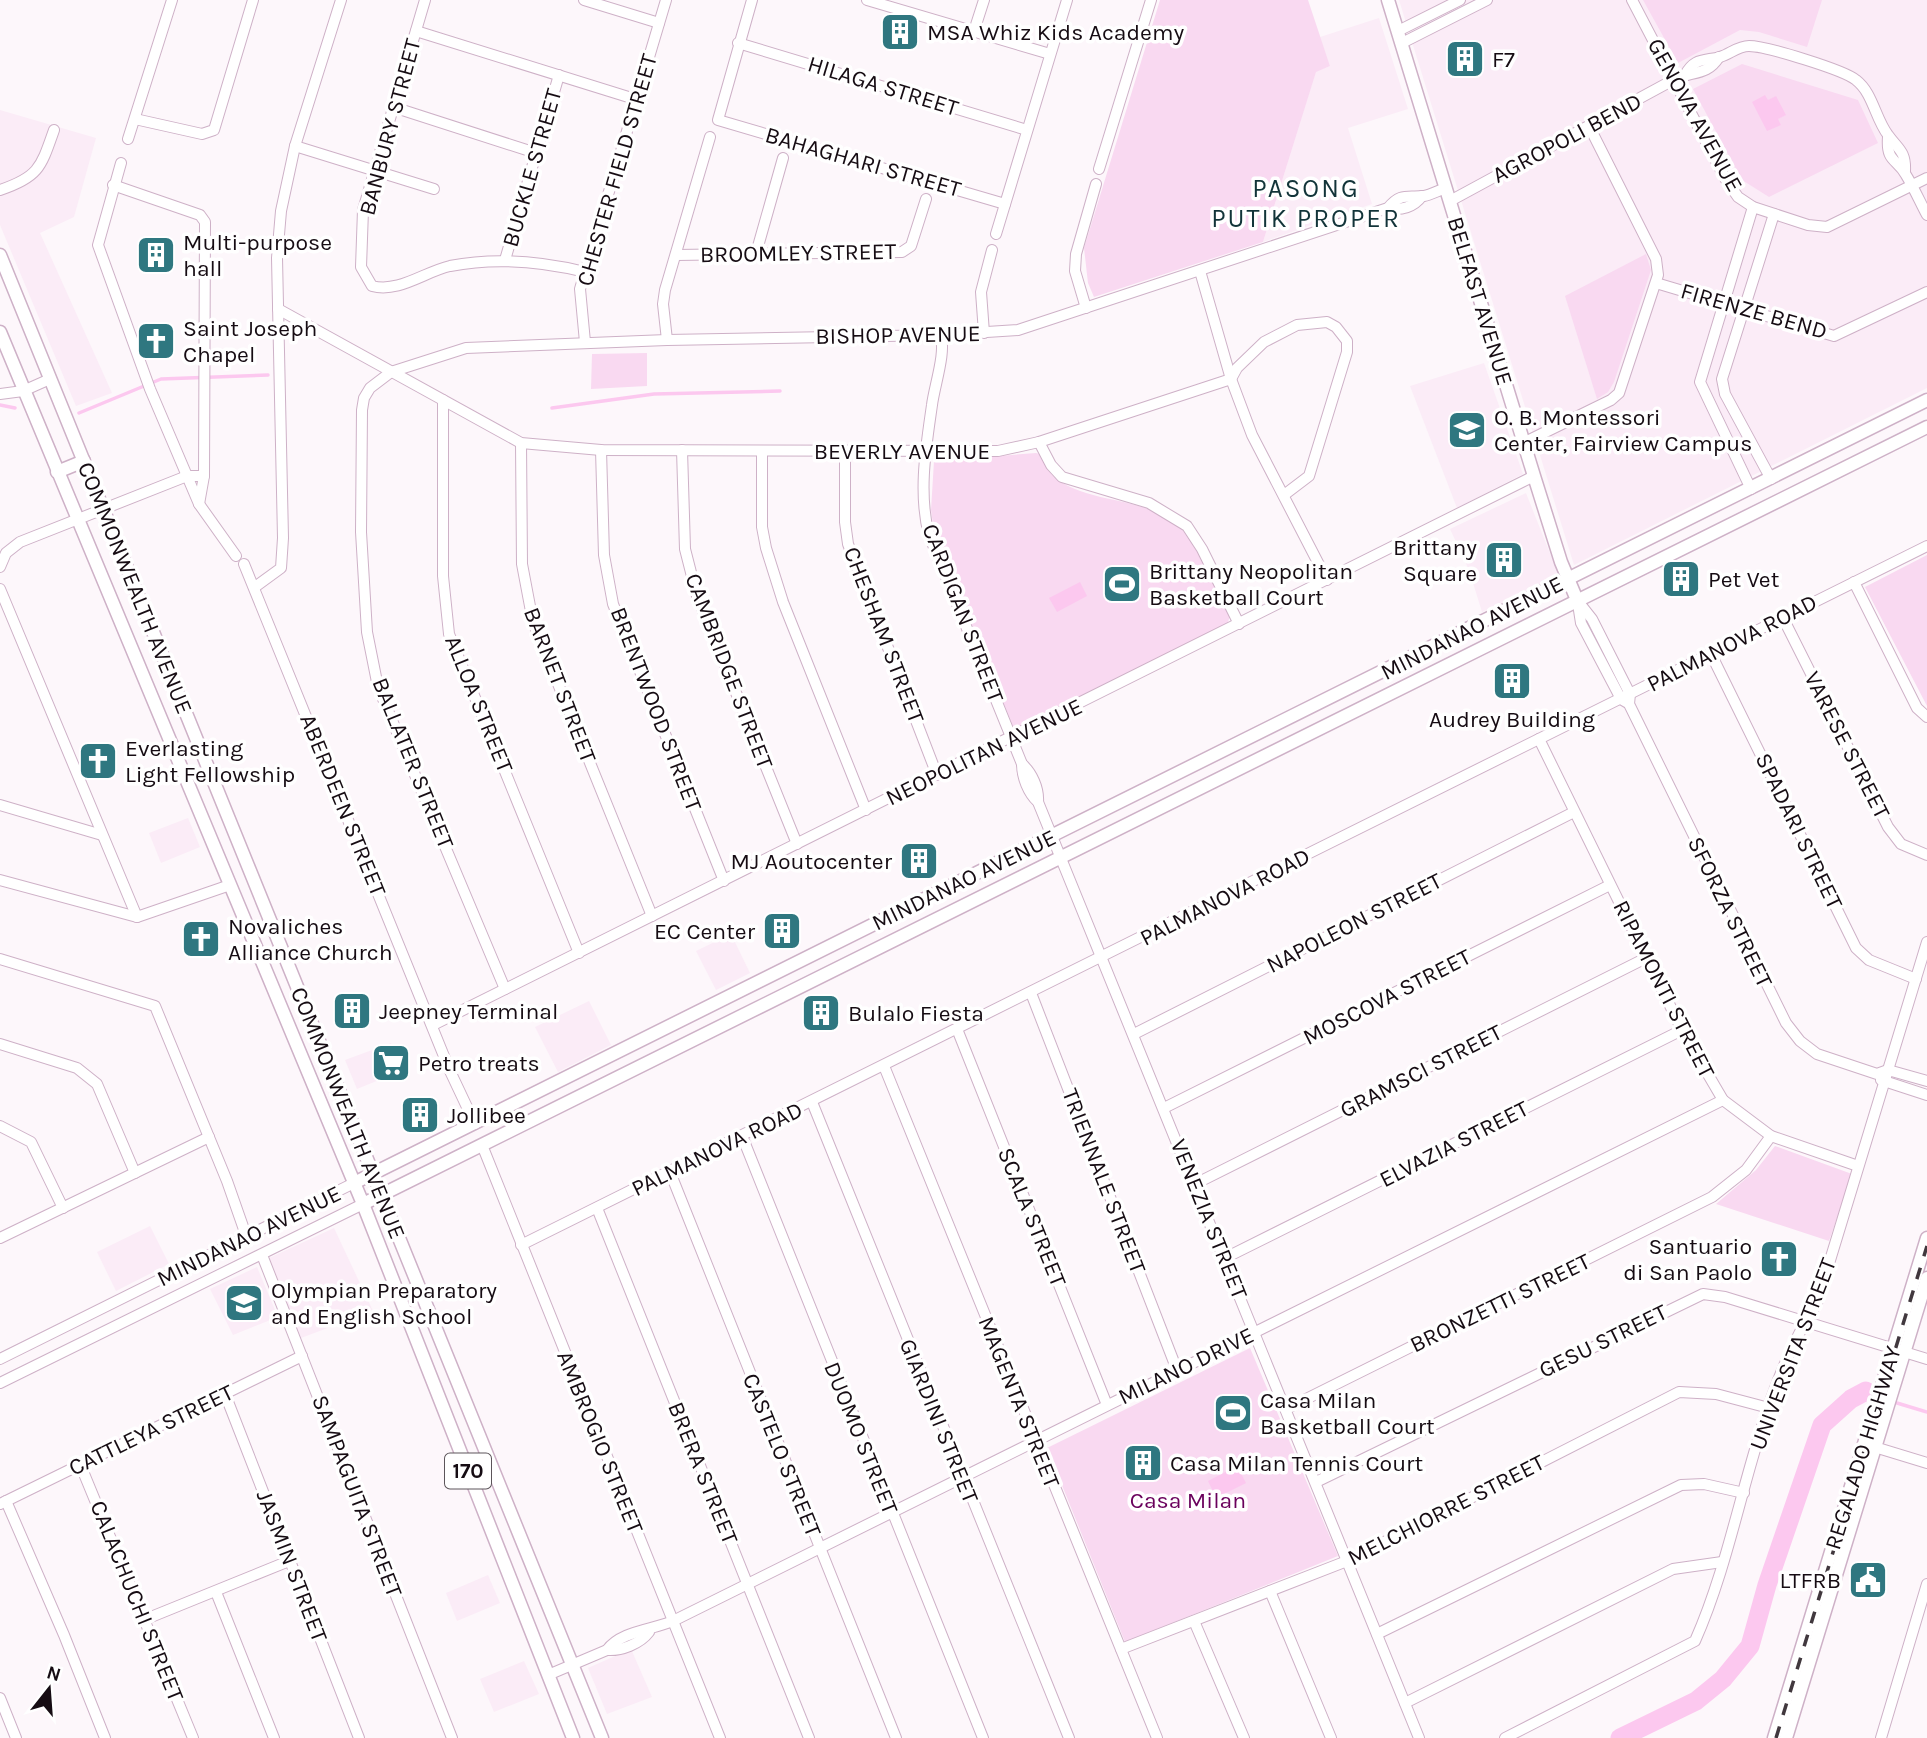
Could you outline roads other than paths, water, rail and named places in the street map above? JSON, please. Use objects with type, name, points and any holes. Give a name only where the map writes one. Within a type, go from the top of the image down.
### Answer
[{"type":"main road","name":"BELFAST AVENUE","points":[[1388,0],[1523,443],[1577,600]]},
{"type":"main road","name":"COMMONWEALTH AVENUE","points":[[0,255],[602,1738]]},
{"type":"main road","name":"COMMONWEALTH AVENUE","points":[[0,332],[363,1205],[573,1738]]},
{"type":"main road","name":"MINDANAO AVENUE","points":[[354,1184],[1927,400]]},
{"type":"main road","name":"MINDANAO AVENUE","points":[[363,1205],[1927,427]]},
{"type":"main road","points":[[58,472],[83,461]]},
{"type":"main road","points":[[153,701],[177,691]]},
{"type":"main road","points":[[475,1124],[482,1144]]},
{"type":"main road","name":"REGALADO HIGHWAY","points":[[1774,1738],[1887,1390],[1927,1238]]},
{"type":"main road","name":"REGALADO HIGHWAY","points":[[1899,1350],[1927,1278]]},
{"type":"main road","name":"REGALADO HIGHWAY","points":[[1786,1738],[1870,1445]]},
{"type":"street","points":[[128,139],[172,0]]},
{"type":"street","points":[[135,119],[202,134],[214,130],[253,0]]},
{"type":"street","points":[[254,587],[281,568],[278,309],[281,211],[295,146],[341,0]]},
{"type":"street","name":"BANBURY STREET","points":[[425,0],[363,210],[361,267],[372,286],[394,287],[446,267],[505,260],[542,262],[585,272]]},
{"type":"street","points":[[584,0],[659,23]]},
{"type":"street","name":"CHESTER FIELD STREET","points":[[585,342],[580,308],[585,272],[666,0]]},
{"type":"street","points":[[738,43],[752,0]]},
{"type":"street","points":[[867,0],[1050,54]]},
{"type":"street","points":[[974,31],[984,0]]},
{"type":"street","points":[[996,234],[1067,0]]},
{"type":"street","points":[[1099,169],[1151,0]]},
{"type":"street","points":[[1400,37],[1460,0]]},
{"type":"street","points":[[1400,37],[1487,0]]},
{"type":"street","name":"GENOVA AVENUE","points":[[1632,0],[1680,77],[1726,180],[1738,197],[1753,207],[1808,225],[1827,227],[1927,178]]},
{"type":"street","points":[[416,31],[638,100]]},
{"type":"street","name":"BAHAGHARI STREET","points":[[738,43],[716,117],[722,121],[1005,204]]},
{"type":"street","name":"HILAGA STREET","points":[[738,43],[1027,130]]},
{"type":"street","name":"AGROPOLI BEND","points":[[1448,194],[1588,126],[1680,77],[1696,76],[1704,72],[1713,67],[1719,57],[1740,47],[1755,47],[1851,76],[1865,89],[1888,136],[1887,149],[1894,163],[1905,171],[1927,215]]},
{"type":"street","name":"BUCKLE STREET","points":[[505,260],[559,75]]},
{"type":"street","points":[[393,107],[536,153]]},
{"type":"street","points":[[1523,443],[1616,397],[1656,283],[1656,259],[1588,126]]},
{"type":"street","points":[[0,190],[23,182],[38,172],[54,130]]},
{"type":"street","points":[[667,340],[663,304],[710,137]]},
{"type":"street","points":[[295,146],[434,189]]},
{"type":"street","points":[[755,257],[783,158]]},
{"type":"street","name":"ABERDEEN STREET","points":[[121,163],[98,244],[149,384],[199,504],[240,560],[254,587],[475,1124]]},
{"type":"street","points":[[1086,308],[1076,271],[1076,254],[1096,184]]},
{"type":"street","points":[[113,185],[200,215],[205,222],[204,475],[199,504]]},
{"type":"street","name":"BISHOP AVENUE","points":[[391,372],[457,350],[585,342],[940,335],[1018,330],[1388,208],[1398,210],[1417,204],[1422,196],[1448,194]]},
{"type":"street","name":"BROOMLEY STREET","points":[[676,255],[755,257],[902,252],[911,246],[926,199]]},
{"type":"street","points":[[1751,489],[1700,382],[1753,207]]},
{"type":"street","points":[[1771,479],[1723,387],[1723,370],[1774,214]]},
{"type":"street","points":[[984,333],[981,292],[992,250]]},
{"type":"street","points":[[1200,271],[1231,379],[1252,435],[1327,580]]},
{"type":"street","name":"FIRENZE BEND","points":[[1656,283],[1834,336],[1927,292]]},
{"type":"street","name":"BEVERLY AVENUE","points":[[278,309],[522,443],[601,450],[926,453],[998,451],[1040,442],[1231,379]]},
{"type":"street","points":[[1231,379],[1237,368],[1264,342],[1297,326],[1327,322],[1336,327],[1347,341],[1347,352],[1309,476],[1284,495]]},
{"type":"street","name":"CARDIGAN STREET","points":[[940,335],[943,348],[936,374],[923,500],[929,535],[1022,764],[1027,786],[1038,802],[1061,857]]},
{"type":"street","name":"BALLATER STREET","points":[[391,372],[370,388],[364,398],[362,410],[361,531],[367,632],[379,687],[505,989]]},
{"type":"street","points":[[0,394],[23,391],[50,379]]},
{"type":"street","name":"ALLOA STREET","points":[[443,400],[443,576],[449,634],[579,953]]},
{"type":"street","points":[[1040,442],[1051,465],[1062,477],[1149,503],[1186,526],[1202,549],[1239,624]]},
{"type":"street","name":"BARNET STREET","points":[[522,443],[523,564],[533,622],[652,916]]},
{"type":"street","name":"BRENTWOOD STREET","points":[[601,450],[604,555],[614,604],[724,881]]},
{"type":"street","name":"CAMBRIDGE STREET","points":[[682,450],[685,549],[697,596],[797,844]]},
{"type":"street","points":[[762,451],[762,527],[766,548],[783,602],[866,810]]},
{"type":"street","name":"CHESHAM STREET","points":[[845,452],[845,522],[851,554],[937,775]]},
{"type":"street","points":[[0,567],[12,547],[187,476],[204,475]]},
{"type":"street","name":"NEOPOLITAN AVENUE","points":[[433,1025],[1534,477]]},
{"type":"street","name":"PALMANOVA ROAD","points":[[521,1245],[1104,958],[1539,739],[1627,699],[1927,546]]},
{"type":"street","points":[[1854,582],[1917,708],[1927,717]]},
{"type":"street","points":[[0,589],[137,917]]},
{"type":"street","name":"SFORZA STREET","points":[[1577,600],[1581,624],[1627,699],[1786,1023],[1801,1041],[1818,1054],[1877,1074]]},
{"type":"street","name":"VARESE STREET","points":[[1783,618],[1888,827],[1901,844],[1927,855]]},
{"type":"street","name":"SPADARI STREET","points":[[1711,654],[1856,948],[1868,960],[1916,979]]},
{"type":"street","name":"RIPAMONTI STREET","points":[[1539,739],[1682,1030],[1723,1100],[1771,1136],[1858,1166]]},
{"type":"street","points":[[0,805],[102,835]]},
{"type":"street","name":"NAPOLEON STREET","points":[[1135,1034],[1574,812]]},
{"type":"street","name":"VENEZIA STREET","points":[[1061,857],[1419,1738]]},
{"type":"street","points":[[0,880],[137,917],[230,885]]},
{"type":"street","name":"MOSCOVA STREET","points":[[1164,1108],[1610,885]]},
{"type":"street","name":"UNIVERSITA STREET","points":[[1505,1738],[1695,1641],[1769,1408],[1805,1322],[1816,1303],[1927,942]]},
{"type":"street","name":"GRAMSCI STREET","points":[[1195,1184],[1646,958]]},
{"type":"street","points":[[0,959],[155,1006],[247,1238]]},
{"type":"street","name":"TRIENNALE STREET","points":[[1031,992],[1177,1370]]},
{"type":"street","name":"SCALA STREET","points":[[957,1029],[1107,1405]]},
{"type":"street","name":"ELVAZIA STREET","points":[[1225,1258],[1682,1030]]},
{"type":"street","points":[[0,1044],[77,1068],[88,1074],[97,1084],[135,1173]]},
{"type":"street","name":"MAGENTA STREET","points":[[884,1066],[1034,1441],[1157,1738]]},
{"type":"street","points":[[1927,1081],[1888,1070],[1877,1074],[1884,1083],[1927,1096]]},
{"type":"street","name":"MILANO DRIVE","points":[[548,1675],[607,1650],[616,1651],[643,1639],[649,1632],[818,1547],[1723,1100]]},
{"type":"street","name":"GIARDINI STREET","points":[[812,1102],[961,1477],[1069,1738]]},
{"type":"street","points":[[0,1126],[31,1142],[63,1208]]},
{"type":"street","name":"DUOMO STREET","points":[[742,1136],[890,1512],[983,1738]]},
{"type":"street","name":"BRONZETTI STREET","points":[[1286,1409],[1713,1197],[1746,1170],[1771,1136]]},
{"type":"street","points":[[0,1238],[209,1137]]},
{"type":"street","name":"AMBROGIO STREET","points":[[482,1144],[720,1738]]},
{"type":"street","name":"CASTELO STREET","points":[[670,1172],[896,1738]]},
{"type":"street","name":"MINDANAO AVENUE","points":[[0,1359],[354,1184]]},
{"type":"street","name":"MINDANAO AVENUE","points":[[0,1383],[363,1205]]},
{"type":"street","name":"BRERA STREET","points":[[597,1208],[809,1738]]},
{"type":"street","name":"SAMPAGUITA STREET","points":[[262,1255],[452,1738]]},
{"type":"street","name":"GESU STREET","points":[[1316,1482],[1703,1294],[1724,1297],[1927,1359]]},
{"type":"street","name":"CATTLEYA STREET","points":[[3,1503],[302,1356]]},
{"type":"street","name":"MELCHIORRE STREET","points":[[1121,1650],[1347,1561],[1679,1392],[1716,1394],[1769,1408]]},
{"type":"street","name":"JASMIN STREET","points":[[225,1394],[359,1738]]},
{"type":"street","points":[[1870,1445],[1927,1463]]},
{"type":"street","name":"CALACHUCHI STREET","points":[[80,1464],[193,1738]]},
{"type":"street","points":[[1377,1634],[1681,1485],[1704,1484],[1744,1493]]},
{"type":"street","points":[[3,1503],[65,1635],[105,1738]]},
{"type":"street","points":[[146,1619],[289,1561]]},
{"type":"street","points":[[1405,1703],[1673,1569],[1722,1562]]},
{"type":"street","points":[[1881,1738],[1927,1584]]},
{"type":"street","points":[[1270,1591],[1331,1738]]},
{"type":"street","points":[[216,1592],[274,1738]]},
{"type":"street","points":[[1194,1621],[1244,1738]]},
{"type":"street","points":[[0,1698],[16,1738]]},
{"type":"waterway","points":[[79,413],[161,379],[268,375]]},
{"type":"waterway","points":[[552,408],[654,394],[780,391]]},
{"type":"waterway","points":[[0,405],[15,408]]},
{"type":"waterway","points":[[1620,1738],[1696,1701],[1723,1679],[1750,1646],[1767,1585],[1822,1425],[1851,1399],[1866,1391]]},
{"type":"waterway","points":[[1897,1403],[1927,1412]]},
{"type":"railway","points":[[1776,1738],[1927,1246]]},
{"type":"place","name":"MSA Whiz Kids Academy","points":[[900,32]]},
{"type":"place","name":"F7","points":[[1465,59]]},
{"type":"place","name":"Multi-purpose hall","points":[[156,255]]},
{"type":"place","name":"Saint Joseph Chapel","points":[[156,341]]},
{"type":"place","name":"O. B. Montessori Center, Fairview Campus","points":[[1467,430]]},
{"type":"place","name":"Brittany Square","points":[[1504,560]]},
{"type":"place","name":"Pet Vet","points":[[1681,579]]},
{"type":"place","name":"Brittany Neopolitan Basketball Court","points":[[1122,584]]},
{"type":"place","name":"Audrey Building","points":[[1512,681]]},
{"type":"place","name":"Everlasting Light Fellowship","points":[[98,761]]},
{"type":"place","name":"MJ Aoutocenter","points":[[919,861]]},
{"type":"place","name":"EC Center","points":[[782,931]]},
{"type":"place","name":"Novaliches Alliance Church","points":[[201,939]]},
{"type":"place","name":"Jeepney Terminal","points":[[352,1011]]},
{"type":"place","name":"Bulalo Fiesta","points":[[821,1013]]},
{"type":"place","name":"Petro treats","points":[[391,1063]]},
{"type":"place","name":"Jollibee","points":[[420,1115]]},
{"type":"place","name":"Santuario di San Paolo","points":[[1779,1259]]},
{"type":"place","name":"Olympian Preparatory and English School","points":[[244,1303]]},
{"type":"place","name":"Casa Milan Basketball Court","points":[[1233,1413]]},
{"type":"place","name":"Casa Milan Tennis Court","points":[[1143,1463]]},
{"type":"place","name":"LTFRB","points":[[1868,1580]]},
{"type":"district","name":"PASONG PUTIK PROPER","points":[[1306,203]]},
{"type":"park label","name":"Casa Milan","points":[[1188,1500]]}]
